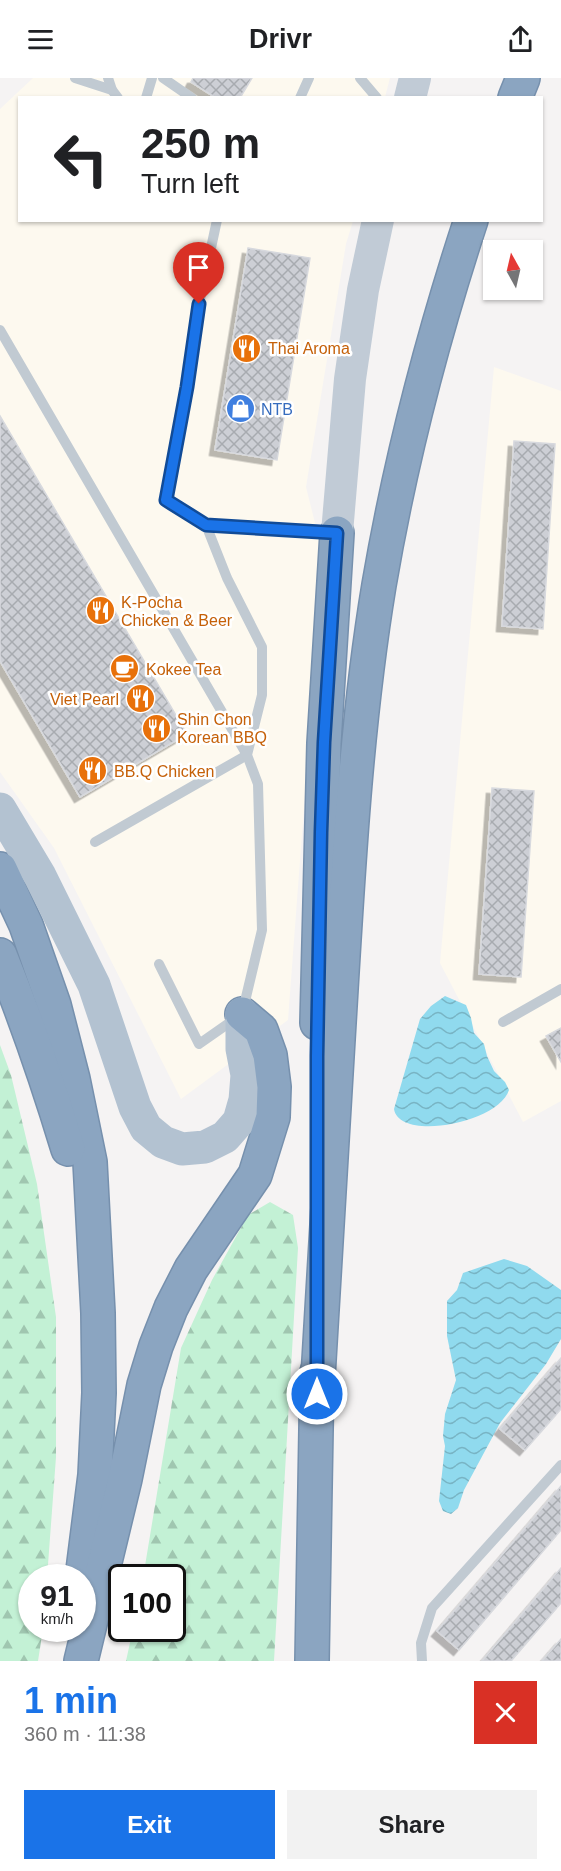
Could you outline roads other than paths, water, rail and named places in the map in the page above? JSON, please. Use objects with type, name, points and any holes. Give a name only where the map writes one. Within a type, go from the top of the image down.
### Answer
[{"type":"highway","points":[[516,96],[523,78]]},
{"type":"highway","points":[[317,1394],[346,896],[354,789],[365,692],[379,586],[398,489],[421,393],[470,222]]},
{"type":"highway","points":[[312,1661],[317,1394],[317,1056],[321,844],[324,742],[337,533]]},
{"type":"highway","points":[[0,869],[26,925],[50,995],[73,1079],[90,1162],[98,1313],[99,1393],[95,1475],[84,1564]]},
{"type":"highway","points":[[0,956],[24,1014],[48,1083],[73,1168],[98,1313]]},
{"type":"highway","points":[[81,1661],[125,1479],[144,1385],[156,1346],[171,1308],[191,1269],[255,1175],[273,1117],[274,1087],[270,1055],[261,1030],[242,1014]]},
{"type":"highway","points":[[70,1661],[72,1642]]},
{"type":"main road","points":[[0,809],[40,876],[94,985],[135,1107],[146,1128],[163,1142],[182,1149],[205,1147],[225,1137],[239,1121],[245,1100],[247,1075],[242,1049],[242,1014]]},
{"type":"street","points":[[410,96],[415,78]]},
{"type":"street","points":[[337,533],[350,379],[363,290],[378,222]]},
{"type":"lane","points":[[75,78],[115,94]]},
{"type":"lane","points":[[108,78],[115,94]]},
{"type":"lane","points":[[147,96],[152,78]]},
{"type":"lane","points":[[163,78],[189,96]]},
{"type":"lane","points":[[301,96],[309,78]]},
{"type":"lane","points":[[360,78],[375,96]]},
{"type":"lane","points":[[217,222],[199,304],[187,387],[166,500],[206,525],[337,533]]},
{"type":"lane","points":[[0,330],[247,755],[258,784],[262,930],[242,1014],[199,1044],[159,964]]},
{"type":"lane","points":[[95,842],[247,755],[262,695],[262,647],[227,578],[206,525]]},
{"type":"lane","points":[[503,1022],[561,989]]},
{"type":"lane","points":[[422,1661],[421,1643],[432,1608],[561,1465]]},
{"type":"water","points":[[445,996],[466,1005],[474,1033],[484,1044],[494,1071],[505,1082],[509,1090],[501,1102],[488,1112],[470,1119],[450,1124],[413,1125],[400,1119],[394,1109],[420,1019],[431,1006]]},
{"type":"water","points":[[504,1259],[527,1266],[561,1290],[561,1339],[546,1364],[500,1423],[464,1490],[458,1508],[451,1514],[443,1511],[439,1501],[445,1446],[443,1436],[445,1414],[456,1380],[447,1336],[447,1301],[457,1290],[463,1273]]},
{"type":"place","name":"Thai Aroma","points":[[247,348]]},
{"type":"place","name":"NTB","points":[[240,409]]},
{"type":"place","name":"K-Pocha Chicken & Beer","points":[[100,611]]},
{"type":"place","name":"Kokee Tea","points":[[125,669]]},
{"type":"place","name":"Viet Pearl","points":[[140,699]]},
{"type":"place","name":"Shin Chon Korean BBQ","points":[[156,728]]},
{"type":"place","name":"BB.Q Chicken","points":[[93,771]]}]
